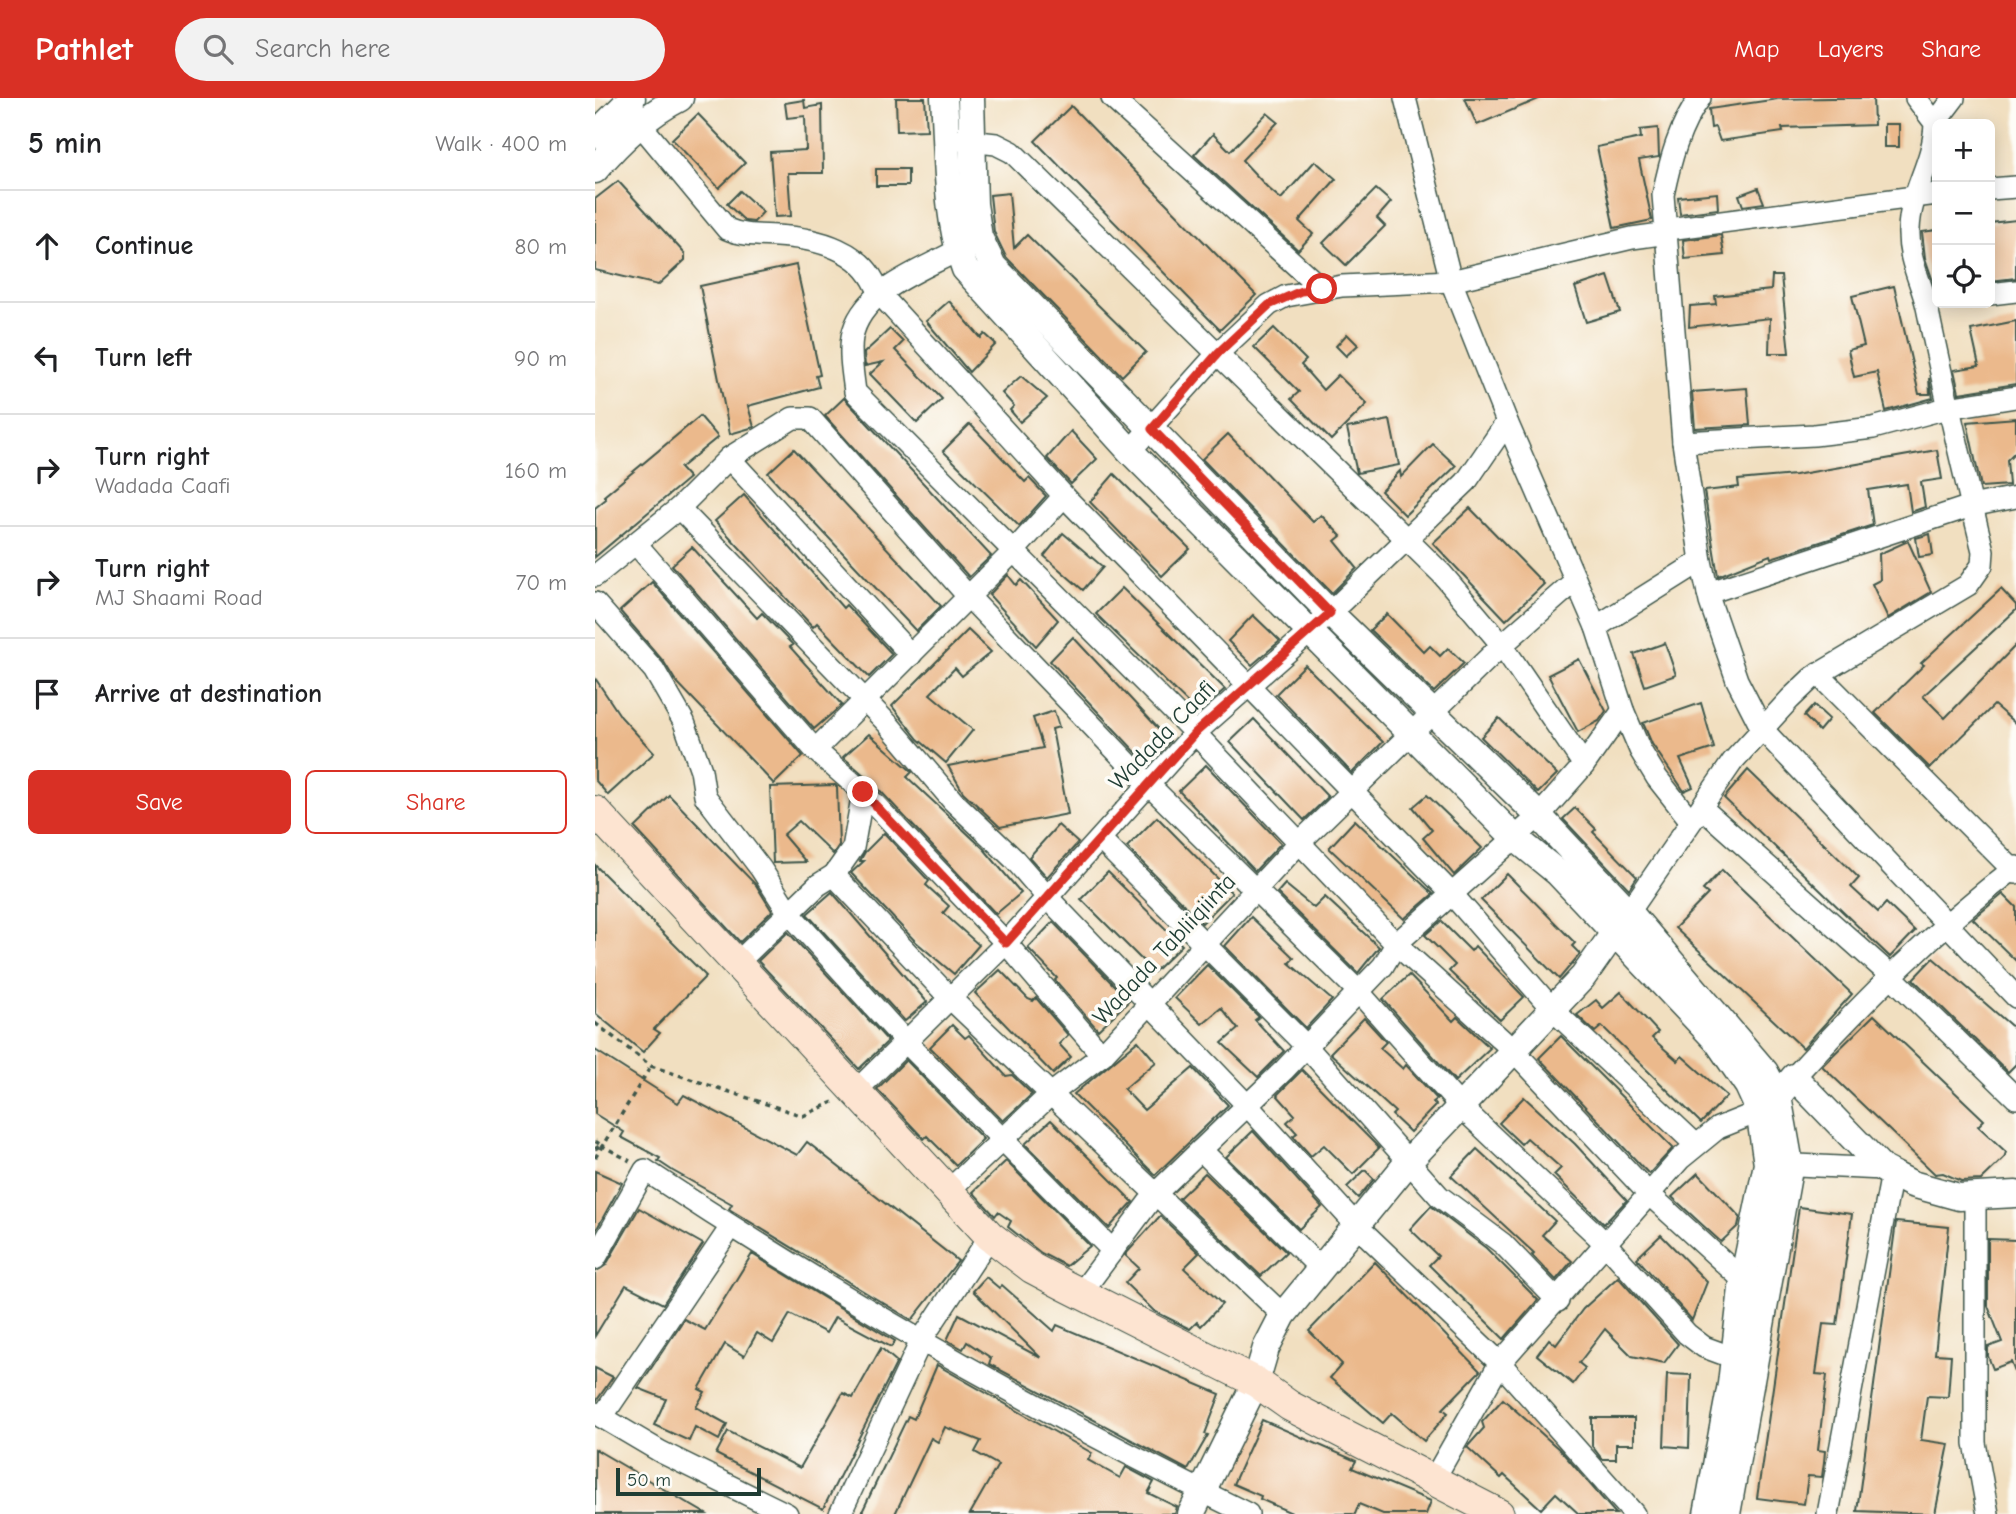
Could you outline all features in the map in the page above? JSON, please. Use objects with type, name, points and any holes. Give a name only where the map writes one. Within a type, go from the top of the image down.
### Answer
[{"type":"main road","points":[[595,811],[990,1236],[1032,1268],[1256,1381],[1290,1406],[1499,1514]]},
{"type":"street","points":[[595,135],[631,98],[640,124],[727,229],[746,235],[823,242],[863,266],[874,277],[879,293],[1063,496],[1451,893],[1553,1010],[1695,1144]]},
{"type":"street","points":[[595,170],[615,146],[640,124],[680,98]]},
{"type":"street","points":[[944,98],[960,140],[979,237],[992,266],[1330,613],[1539,816],[1717,1041],[1748,1086],[1777,1094],[1888,1171],[1934,1191],[1959,1197],[2016,1194]]},
{"type":"street","points":[[971,98],[960,140],[958,250],[965,269],[1131,451],[1514,836],[1622,922]]},
{"type":"street","points":[[1112,98],[1322,289]]},
{"type":"street","points":[[1405,98],[1451,281],[1574,582],[1596,627],[1623,710],[1657,778],[1696,815],[1890,975],[2016,1098]]},
{"type":"street","points":[[1700,98],[1681,131],[1670,160],[1663,195],[1683,442],[1701,561],[1708,593],[1737,680],[1762,729],[2016,997]]},
{"type":"street","points":[[1916,98],[1932,119]]},
{"type":"street","points":[[1938,119],[1954,98]]},
{"type":"street","points":[[960,140],[996,144],[1012,152],[1409,538],[1502,645],[1584,765]]},
{"type":"street","points":[[1196,1503],[1256,1381],[1266,1349],[1283,1315],[1409,1161],[1583,976],[1733,761],[1818,674],[1968,585],[1977,576],[1982,565],[1983,551],[1947,408],[1931,302],[1913,273],[1909,230],[1914,196],[1929,166],[1932,144]]},
{"type":"street","points":[[1995,189],[2016,187]]},
{"type":"street","points":[[1131,451],[1219,352],[1269,305],[1301,291],[1412,280],[1451,281],[1668,231],[1932,194]]},
{"type":"street","points":[[958,250],[879,293],[867,305],[852,336],[855,392],[1195,733],[1397,944],[1513,1050],[1650,1195],[1756,1281]]},
{"type":"street","points":[[1995,294],[2016,291]]},
{"type":"street","points":[[1683,442],[1861,429],[1947,408],[2016,397]]},
{"type":"street","points":[[595,576],[637,545],[729,458],[793,418],[810,418],[967,595],[1148,784],[1357,990],[1461,1106],[1606,1244],[1687,1334],[1738,1376]]},
{"type":"street","name":"Wadada Caafi","points":[[857,1090],[1006,943],[1195,733],[1310,632],[1466,482],[1507,422]]},
{"type":"street","points":[[729,458],[911,655]]},
{"type":"street","points":[[815,750],[1012,552],[1063,496]]},
{"type":"street","points":[[1708,593],[1971,506],[2016,497]]},
{"type":"street","points":[[679,508],[865,701],[953,801],[1014,859],[1047,897],[1247,1105],[1357,1226],[1500,1363],[1633,1514]]},
{"type":"street","points":[[637,545],[815,750],[863,792],[1006,943],[1102,1055]]},
{"type":"street","points":[[1596,627],[1701,561]]},
{"type":"street","name":"Wadada Tabliiqiinta","points":[[947,1192],[1000,1139],[1052,1093],[1102,1055],[1148,1002],[1299,843],[1502,645],[1574,582]]},
{"type":"street","points":[[595,603],[654,670],[684,722],[701,769],[705,796],[761,869],[789,913],[906,1042],[1113,1251]]},
{"type":"street","points":[[1434,1479],[1500,1363],[1695,1144],[1777,1094],[1890,975],[1946,924],[2015,870],[1818,674]]},
{"type":"street","points":[[1081,1293],[1155,1194],[1247,1105],[1383,966],[1397,944],[1539,816],[1584,765],[1623,710]]},
{"type":"street","points":[[736,964],[818,885],[834,875],[853,848],[863,792]]},
{"type":"street","points":[[1101,840],[1306,1045],[1440,1196],[1503,1244],[1558,1301]]},
{"type":"street","points":[[834,875],[950,998],[1283,1315]]},
{"type":"street","points":[[1723,1512],[1738,1376],[1779,1164],[1777,1094]]},
{"type":"street","points":[[1202,1150],[1321,1269]]},
{"type":"street","points":[[1779,1164],[1888,1171]]},
{"type":"street","points":[[595,1259],[645,1170],[731,1227],[1068,1424],[1196,1503],[1248,1514]]},
{"type":"street","points":[[1828,1514],[1888,1171]]},
{"type":"street","points":[[1975,1196],[1975,1443],[1988,1514]]},
{"type":"street","points":[[731,1227],[599,1415],[661,1452],[787,1514]]},
{"type":"street","points":[[839,1514],[922,1339],[990,1236]]},
{"type":"path","points":[[595,1023],[651,1066],[803,1116],[857,1090]]},
{"type":"path","points":[[595,1158],[651,1066]]},
{"type":"path","points":[[595,1141],[645,1170]]},
{"type":"path","points":[[595,1149],[601,1145]]},
{"type":"building","points":[[896,98],[925,98],[927,130],[897,131]]},
{"type":"building","points":[[1465,98],[1541,98],[1477,125]]},
{"type":"building","points":[[1873,98],[1874,125],[1782,128],[1783,132],[1720,141],[1715,127],[1711,128],[1709,109],[1778,99]]},
{"type":"building","points":[[804,100],[805,108],[822,105],[823,173],[788,173],[791,216],[775,217],[770,152],[806,150],[805,116],[787,118],[785,103]]},
{"type":"building","points":[[1071,106],[1256,295],[1220,330],[1035,141]]},
{"type":"building","points":[[1267,113],[1278,122],[1242,160],[1268,188],[1281,199],[1315,161],[1336,179],[1299,221],[1313,234],[1298,250],[1194,155],[1213,134],[1230,151]]},
{"type":"building","points":[[698,114],[745,163],[719,188],[672,139]]},
{"type":"building","points":[[1884,124],[1899,124],[1899,147],[1884,147]]},
{"type":"building","points":[[1658,128],[1659,157],[1639,160],[1652,220],[1614,228],[1597,147],[1641,138],[1640,130]]},
{"type":"building","points":[[876,169],[908,169],[908,186],[876,186]]},
{"type":"building","points":[[618,181],[685,254],[685,260],[658,285],[595,270],[595,199]]},
{"type":"building","points":[[1758,188],[1764,203],[1743,206],[1739,195]]},
{"type":"building","points":[[1376,189],[1391,202],[1377,218],[1385,226],[1346,265],[1323,243]]},
{"type":"building","points":[[740,191],[763,212],[754,222],[745,221],[727,204]]},
{"type":"building","points":[[1009,193],[1014,248],[1027,235],[1146,352],[1122,376],[1006,257],[994,232],[990,195]]},
{"type":"building","points":[[1717,193],[1718,209],[1680,214],[1678,197]]},
{"type":"building","points":[[2016,220],[2016,278],[1995,280],[1995,222]]},
{"type":"building","points":[[1932,231],[1932,278],[1925,258],[1922,232]]},
{"type":"building","points":[[1721,235],[1724,255],[1685,259],[1683,240]]},
{"type":"building","points":[[796,265],[820,375],[816,376],[819,387],[748,406],[754,427],[730,434],[700,286]]},
{"type":"building","points":[[1608,276],[1620,312],[1586,322],[1575,287]]},
{"type":"building","points":[[1772,276],[1781,276],[1789,353],[1769,353],[1770,318],[1689,327],[1690,306],[1716,304],[1715,296],[1771,290]]},
{"type":"building","points":[[1894,286],[1919,394],[1930,394],[1929,378],[1933,398],[1886,411],[1877,372],[1854,377],[1848,350],[1864,346],[1852,296]]},
{"type":"building","points":[[949,301],[981,338],[985,334],[996,344],[969,372],[926,321]]},
{"type":"building","points":[[2016,321],[2016,384],[1959,393],[1954,370],[1979,366],[1971,330]]},
{"type":"building","points":[[1274,328],[1306,360],[1301,365],[1323,390],[1338,375],[1367,404],[1331,440],[1291,399],[1299,392],[1254,347]]},
{"type":"building","points":[[890,329],[903,342],[895,350],[942,399],[917,423],[870,374],[883,362],[865,366],[864,353]]},
{"type":"building","points":[[1347,334],[1358,345],[1346,356],[1336,346]]},
{"type":"building","points":[[1021,376],[1047,398],[1020,422],[1010,410],[1014,406],[1002,393]]},
{"type":"building","points":[[1747,388],[1750,425],[1695,428],[1692,392]]},
{"type":"building","points":[[844,398],[991,556],[969,577],[825,416]]},
{"type":"building","points":[[700,416],[718,437],[680,468],[689,478],[595,557],[595,508],[606,499],[604,496]]},
{"type":"building","points":[[2016,418],[2016,451],[2007,460],[2009,485],[1981,487],[1967,422]]},
{"type":"building","points":[[1390,420],[1399,465],[1357,473],[1347,428]]},
{"type":"building","points":[[970,424],[1025,482],[1029,478],[1046,496],[1019,526],[943,451]]},
{"type":"building","points":[[1071,431],[1097,459],[1071,484],[1047,458]]},
{"type":"building","points":[[1228,434],[1313,522],[1321,515],[1341,536],[1335,541],[1357,568],[1332,593],[1202,459]]},
{"type":"building","points":[[1433,444],[1456,466],[1405,515],[1381,491],[1400,471],[1401,477]]},
{"type":"building","points":[[794,449],[941,606],[916,631],[768,473]]},
{"type":"building","points":[[1937,450],[1942,479],[1921,482],[1925,507],[1911,512],[1907,484],[1868,490],[1873,525],[1771,558],[1770,555],[1718,576],[1704,491],[1739,487],[1738,480],[1795,475]]},
{"type":"building","points":[[1114,474],[1190,549],[1162,576],[1090,502]]},
{"type":"building","points":[[744,495],[843,608],[846,605],[892,654],[869,677],[817,623],[813,627],[715,521]]},
{"type":"building","points":[[1470,508],[1544,584],[1506,620],[1433,543]]},
{"type":"building","points":[[1063,533],[1103,567],[1083,590],[1044,556]]},
{"type":"building","points":[[1930,534],[1933,555],[1919,557],[1916,538]]},
{"type":"building","points":[[1908,541],[1931,592],[1888,618],[1872,584],[1880,580],[1879,554]]},
{"type":"building","points":[[692,547],[757,618],[762,613],[793,645],[790,647],[842,705],[814,729],[672,565]]},
{"type":"building","points":[[1008,575],[1016,585],[1021,580],[1058,620],[1036,646],[989,595]]},
{"type":"building","points":[[652,582],[803,756],[774,784],[675,680],[664,662],[620,611]]},
{"type":"building","points":[[1122,588],[1225,689],[1198,713],[1096,614]]},
{"type":"building","points":[[2001,589],[2016,605],[2016,610],[1923,696],[1945,718],[2016,645],[2016,724],[1994,705],[1930,768],[1875,713],[1924,665],[1921,663]]},
{"type":"building","points":[[1387,614],[1424,652],[1430,646],[1440,656],[1448,648],[1464,663],[1434,692],[1370,630]]},
{"type":"building","points":[[1253,615],[1280,641],[1252,665],[1228,641]]},
{"type":"building","points":[[968,630],[991,652],[962,676],[955,668],[930,694],[973,730],[946,763],[918,739],[892,706]]},
{"type":"building","points":[[1073,637],[1170,741],[1148,765],[1050,661]]},
{"type":"building","points":[[1665,643],[1676,675],[1645,686],[1634,654]]},
{"type":"building","points":[[1579,659],[1606,711],[1599,721],[1578,732],[1548,675]]},
{"type":"building","points":[[1305,665],[1383,742],[1352,773],[1276,694]]},
{"type":"building","points":[[595,678],[621,717],[654,753],[608,795],[595,780]]},
{"type":"building","points":[[1701,703],[1714,748],[1680,759],[1693,787],[1684,791],[1652,744],[1643,723]]},
{"type":"building","points":[[1814,705],[1829,719],[1819,731],[1804,716]]},
{"type":"building","points":[[1054,711],[1059,727],[1052,729],[1068,814],[1000,827],[963,792],[948,766],[1043,748],[1033,718]]},
{"type":"building","points":[[1499,718],[1557,774],[1538,793],[1481,737]]},
{"type":"building","points":[[1254,719],[1328,797],[1304,820],[1230,742]]},
{"type":"building","points":[[869,734],[912,772],[907,777],[984,849],[1021,893],[996,914],[873,783],[843,757]]},
{"type":"building","points":[[1206,765],[1281,843],[1255,871],[1179,791]]},
{"type":"building","points":[[1748,770],[1859,878],[1851,887],[1878,912],[1886,903],[1915,931],[1890,957],[1724,798]]},
{"type":"building","points":[[835,785],[839,845],[833,854],[799,821],[783,835],[806,862],[773,863],[770,787]]},
{"type":"building","points":[[669,795],[756,885],[772,911],[740,942],[635,828]]},
{"type":"building","points":[[1427,795],[1482,848],[1454,875],[1423,838],[1432,830],[1413,807]]},
{"type":"building","points":[[1575,808],[1596,829],[1593,832],[1637,877],[1629,889],[1563,819]]},
{"type":"building","points":[[1157,817],[1232,893],[1202,923],[1127,847]]},
{"type":"building","points":[[1355,820],[1433,894],[1404,919],[1329,848]]},
{"type":"building","points":[[1058,825],[1078,843],[1047,877],[1029,857]]},
{"type":"building","points":[[884,833],[929,881],[926,885],[949,906],[943,913],[979,945],[954,974],[916,942],[851,873],[864,861],[860,861],[865,852]]},
{"type":"building","points":[[595,865],[706,976],[654,1029],[660,1033],[643,1052],[595,1013]]},
{"type":"building","points":[[1722,870],[1852,994],[1803,1048],[1675,928],[1708,894],[1703,890]]},
{"type":"building","points":[[1108,872],[1182,945],[1154,972],[1081,899]]},
{"type":"building","points":[[1507,874],[1575,943],[1572,946],[1580,954],[1559,979],[1481,900]]},
{"type":"building","points":[[1285,884],[1314,908],[1325,897],[1379,947],[1358,973],[1277,893]]},
{"type":"building","points":[[832,892],[927,1002],[905,1021],[807,914]]},
{"type":"building","points":[[2003,894],[2016,907],[2016,961],[1973,919]]},
{"type":"building","points":[[1251,917],[1294,958],[1289,963],[1332,1000],[1306,1028],[1225,946]]},
{"type":"building","points":[[1441,921],[1471,951],[1475,946],[1524,997],[1500,1020],[1449,971],[1455,965],[1425,935]]},
{"type":"building","points":[[1053,922],[1129,1001],[1098,1030],[1055,980],[1057,978],[1028,948]]},
{"type":"building","points":[[788,932],[888,1041],[859,1069],[758,961]]},
{"type":"building","points":[[1933,958],[2016,1030],[2016,1064],[2008,1072],[1913,979]]},
{"type":"building","points":[[1207,965],[1259,1017],[1255,1020],[1284,1051],[1258,1077],[1222,1043],[1238,1029],[1221,1008],[1202,1024],[1175,998]]},
{"type":"building","points":[[1000,970],[1028,999],[1033,1001],[1036,998],[1068,1035],[1059,1044],[1071,1057],[1053,1074],[975,993]]},
{"type":"building","points":[[1409,975],[1453,1021],[1457,1017],[1490,1048],[1455,1081],[1383,999]]},
{"type":"building","points":[[1621,992],[1658,1032],[1652,1038],[1678,1061],[1682,1056],[1727,1096],[1701,1123],[1602,1026],[1595,1032],[1577,1015],[1596,1000],[1603,1008]]},
{"type":"building","points":[[1874,1015],[1984,1120],[1978,1126],[2006,1152],[2004,1158],[1981,1180],[1961,1181],[1943,1173],[1935,1174],[1822,1066]]},
{"type":"building","points":[[1364,1018],[1386,1042],[1380,1048],[1403,1069],[1406,1065],[1437,1099],[1433,1102],[1436,1105],[1410,1132],[1392,1115],[1395,1112],[1330,1053]]},
{"type":"building","points":[[952,1025],[965,1038],[969,1035],[1006,1076],[1012,1075],[1032,1094],[1003,1121],[930,1047]]},
{"type":"building","points":[[1561,1036],[1673,1148],[1649,1174],[1539,1058]]},
{"type":"building","points":[[1138,1041],[1156,1062],[1124,1089],[1144,1110],[1193,1068],[1228,1105],[1155,1175],[1074,1094]]},
{"type":"building","points":[[595,1050],[678,1103],[684,1095],[797,1155],[807,1142],[958,1261],[912,1320],[729,1209],[732,1204],[673,1171],[658,1161],[660,1158],[621,1137],[624,1132],[595,1114]]},
{"type":"building","points":[[906,1060],[983,1139],[956,1165],[927,1136],[924,1139],[877,1089]]},
{"type":"building","points":[[1302,1070],[1379,1148],[1353,1174],[1324,1145],[1311,1156],[1293,1136],[1297,1133],[1287,1122],[1295,1115],[1277,1095]]},
{"type":"building","points":[[1524,1097],[1575,1144],[1627,1200],[1604,1224],[1554,1175],[1561,1168],[1527,1138],[1521,1144],[1499,1123]]},
{"type":"building","points":[[1051,1120],[1133,1202],[1109,1228],[1025,1144]]},
{"type":"building","points":[[1253,1131],[1322,1207],[1299,1229],[1226,1157]]},
{"type":"building","points":[[1477,1149],[1555,1221],[1542,1235],[1572,1261],[1556,1280],[1532,1255],[1534,1253],[1451,1176]]},
{"type":"building","points":[[1006,1161],[1090,1246],[1066,1266],[1041,1253],[1008,1227],[1011,1221],[998,1212],[995,1216],[973,1192]]},
{"type":"building","points":[[1365,1170],[1374,1179],[1358,1198],[1347,1187]]},
{"type":"building","points":[[595,1171],[622,1183],[595,1232]]},
{"type":"building","points":[[1205,1173],[1286,1252],[1261,1276],[1179,1198]]},
{"type":"building","points":[[1698,1173],[1740,1217],[1738,1226],[1721,1242],[1672,1197]]},
{"type":"building","points":[[1431,1206],[1486,1248],[1538,1300],[1504,1339],[1429,1265],[1438,1256],[1410,1229]]},
{"type":"building","points":[[1799,1207],[1852,1214],[1837,1325],[1823,1324],[1816,1374],[1827,1375],[1818,1450],[1825,1451],[1822,1477],[1808,1476],[1804,1504],[1757,1498]]},
{"type":"building","points":[[639,1208],[703,1244],[663,1304],[626,1285],[595,1336],[595,1272],[606,1265]]},
{"type":"building","points":[[1160,1216],[1199,1253],[1184,1268],[1222,1304],[1201,1326],[1197,1322],[1190,1329],[1154,1311],[1125,1283],[1139,1268],[1125,1255]]},
{"type":"building","points":[[1896,1222],[1949,1227],[1935,1354],[1951,1355],[1948,1397],[1927,1396],[1921,1440],[1949,1444],[1935,1514],[1857,1511]]},
{"type":"building","points":[[1661,1235],[1707,1282],[1692,1320],[1637,1258]]},
{"type":"building","points":[[1988,1239],[2016,1240],[2016,1375],[2011,1362],[1993,1369],[1988,1356],[1988,1347],[2002,1342],[1988,1306]]},
{"type":"building","points":[[752,1254],[895,1341],[891,1347],[835,1317],[826,1333],[790,1314],[773,1343],[757,1333],[744,1356],[725,1344],[699,1389],[705,1392],[696,1407],[727,1424],[719,1440],[695,1427],[689,1441],[654,1425],[666,1399],[638,1388],[684,1319],[705,1330]]},
{"type":"building","points":[[1375,1262],[1480,1371],[1443,1409],[1448,1413],[1424,1441],[1392,1413],[1383,1423],[1330,1378],[1342,1364],[1309,1331]]},
{"type":"building","points":[[986,1277],[999,1288],[1002,1285],[1054,1331],[1057,1325],[1220,1394],[1205,1434],[1208,1435],[1188,1470],[989,1364],[991,1358],[967,1342],[963,1349],[947,1340],[959,1314],[1041,1358],[973,1291]]},
{"type":"building","points":[[1618,1277],[1678,1344],[1664,1363],[1632,1356],[1605,1329],[1579,1363],[1585,1368],[1573,1384],[1537,1355],[1549,1339],[1556,1345],[1583,1309]]},
{"type":"building","points":[[881,1348],[897,1362],[823,1509],[716,1454],[728,1431],[800,1468],[843,1393],[853,1398]]},
{"type":"building","points":[[937,1365],[1092,1453],[1088,1460],[1120,1478],[1126,1467],[1154,1482],[1148,1493],[1177,1507],[1175,1514],[970,1514],[998,1465],[975,1452],[981,1441],[945,1427],[938,1442],[931,1438],[895,1514],[861,1514],[908,1416],[914,1419]]},
{"type":"building","points":[[595,1368],[613,1377],[597,1400],[595,1400]]},
{"type":"building","points":[[1667,1374],[1691,1375],[1689,1448],[1664,1446]]},
{"type":"building","points":[[1503,1399],[1561,1451],[1616,1514],[1579,1514],[1556,1493],[1541,1509],[1504,1475],[1501,1478],[1467,1447],[1484,1428],[1482,1422]]},
{"type":"building","points":[[1592,1418],[1634,1418],[1634,1444],[1616,1444],[1616,1459],[1602,1459],[1592,1446]]},
{"type":"building","points":[[1262,1420],[1356,1461],[1352,1468],[1431,1501],[1426,1514],[1383,1514],[1359,1504],[1355,1514],[1294,1514],[1233,1484]]},
{"type":"building","points":[[595,1449],[648,1480],[706,1514],[595,1514]]},
{"type":"route","points":[[863,792],[1006,943],[1195,733],[1330,613],[1152,429],[1219,352],[1269,305],[1301,291],[1322,289]]}]
